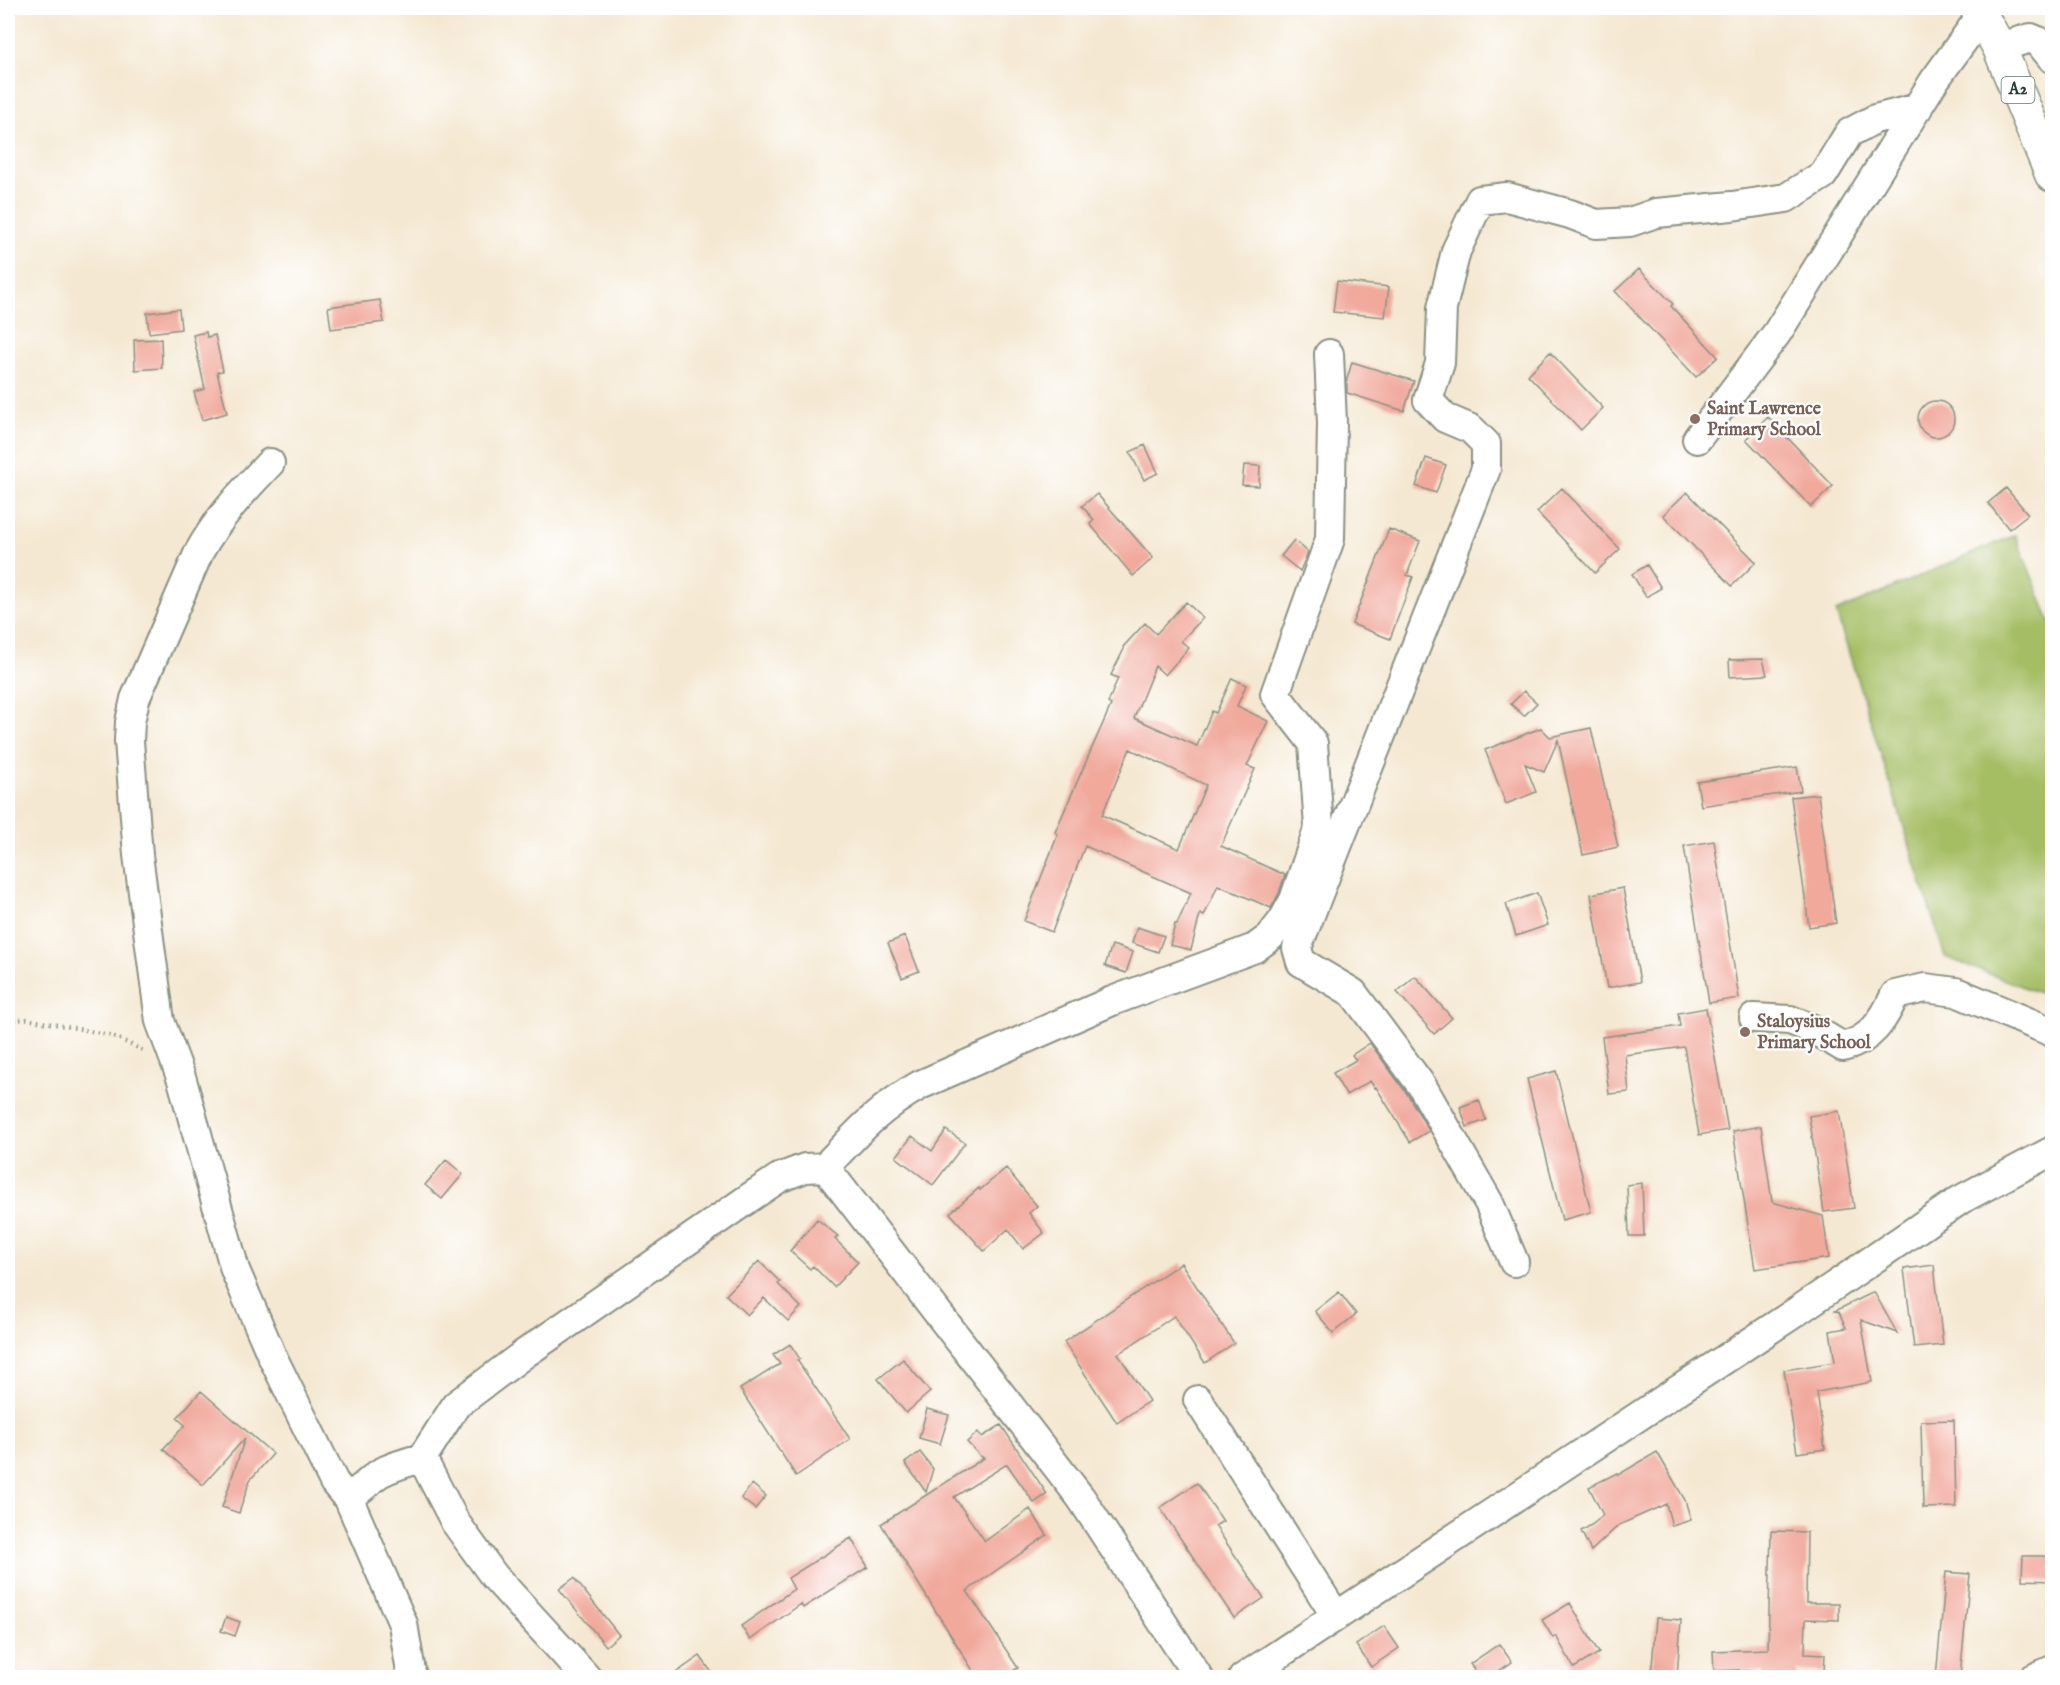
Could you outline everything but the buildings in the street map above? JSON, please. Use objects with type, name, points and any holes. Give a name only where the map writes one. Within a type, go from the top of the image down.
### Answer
[{"type":"main road","name":"A2","points":[[1979,12],[1999,47],[2052,175]]},
{"type":"street","points":[[1697,439],[1777,333],[1979,12]]},
{"type":"street","points":[[1999,47],[2031,38],[2038,41],[2052,58]]},
{"type":"street","points":[[1514,1262],[1489,1203],[1422,1086],[1353,993],[1302,962],[1298,948],[1486,469],[1486,444],[1471,429],[1445,418],[1428,400],[1440,363],[1442,308],[1456,251],[1480,200],[1507,197],[1570,214],[1596,224],[1630,222],[1656,213],[1786,198],[1823,175],[1849,133],[1875,119],[1918,108]]},
{"type":"street","points":[[347,1495],[362,1488],[377,1474],[399,1464],[422,1458],[456,1405],[524,1354],[779,1179],[805,1168],[825,1167],[864,1125],[896,1099],[920,1085],[1112,1001],[1255,948],[1270,937],[1294,900],[1319,827],[1313,743],[1275,694],[1330,539],[1332,423],[1329,354]]},
{"type":"street","points":[[270,463],[240,494],[209,533],[135,699],[129,741],[138,855],[160,1021],[182,1080],[236,1270],[272,1356],[334,1482],[347,1495],[403,1624],[412,1677]]},
{"type":"street","points":[[1754,1018],[1791,1020],[1813,1029],[1843,1047],[1859,1043],[1884,1019],[1895,995],[1924,988],[1956,992],[2052,1032]]},
{"type":"street","points":[[1243,1677],[1766,1332],[1960,1200],[2052,1151]]},
{"type":"street","points":[[825,1167],[1081,1498],[1199,1677]]},
{"type":"street","points":[[1198,1400],[1336,1616]]},
{"type":"street","points":[[422,1458],[455,1522],[494,1576],[587,1677]]},
{"type":"street","points":[[2034,1677],[2052,1670]]},
{"type":"path","points":[[8,1021],[27,1019],[111,1035],[146,1052],[182,1080]]},
{"type":"green space","points":[[2015,535],[2052,626],[2052,998],[1945,957],[1836,612]]},
{"type":"place","name":"Saint Lawrence Primary School","points":[[1695,419]]},
{"type":"place","name":"Staloysius Primary School","points":[[1745,1032]]}]
